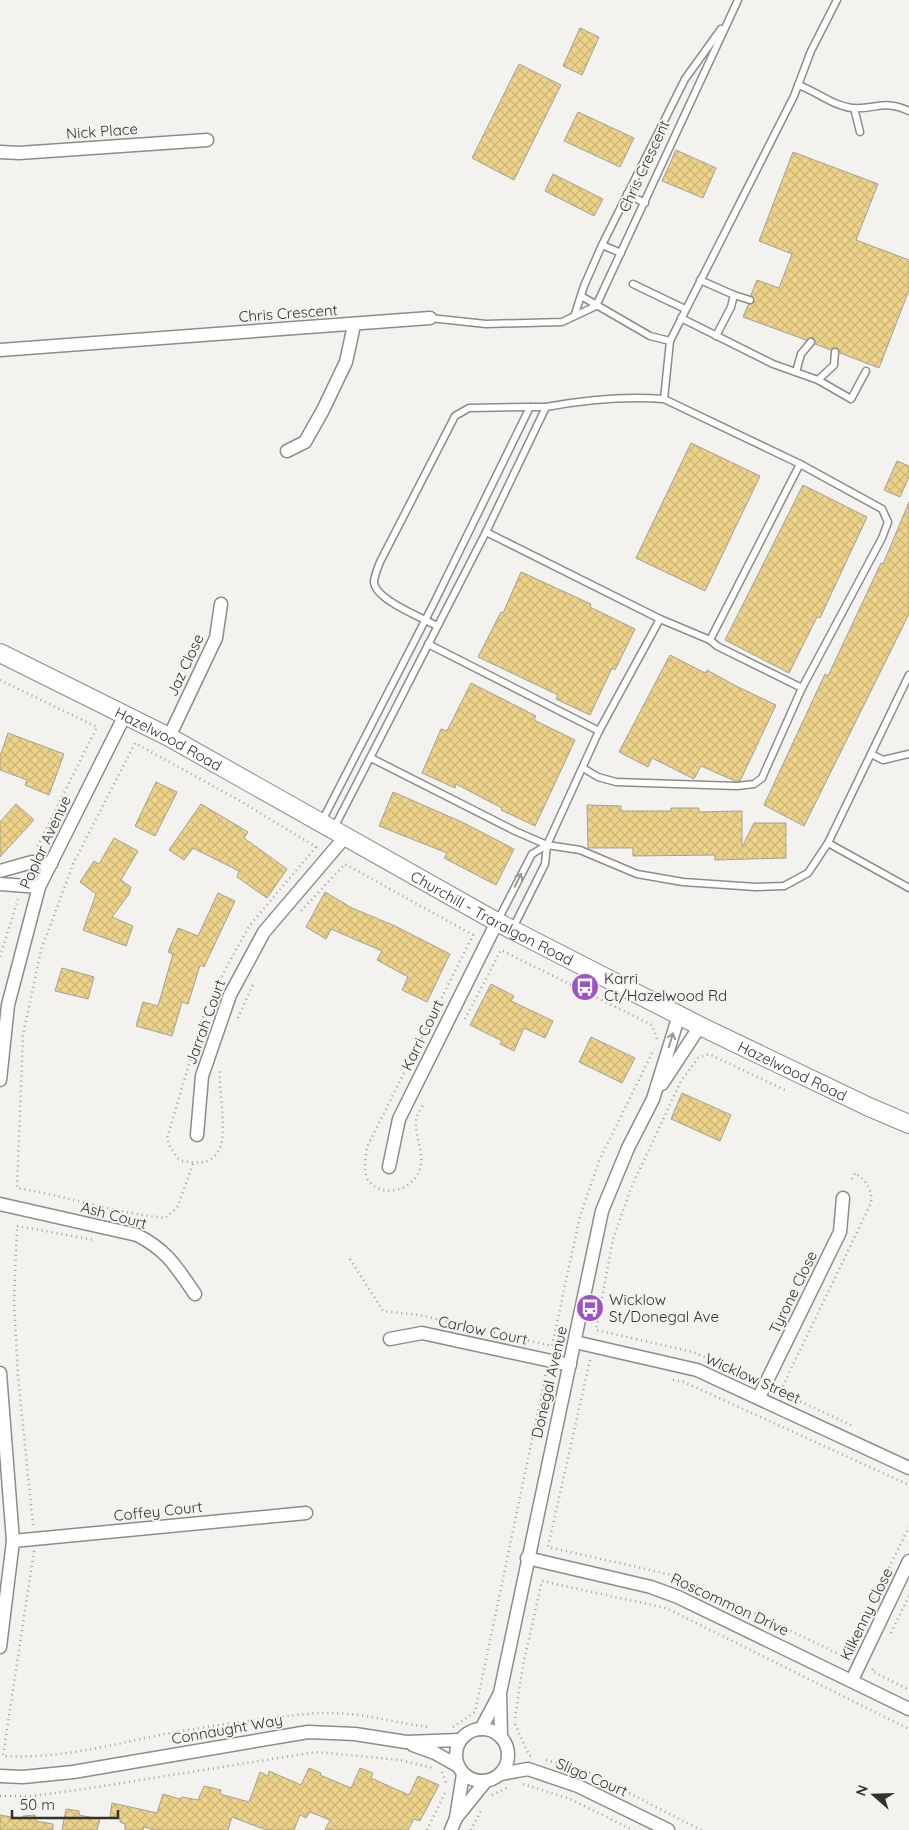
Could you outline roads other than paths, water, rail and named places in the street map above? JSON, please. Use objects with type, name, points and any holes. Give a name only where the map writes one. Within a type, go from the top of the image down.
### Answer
[{"type":"main road","name":"Hazelwood Road","points":[[0,653],[169,737],[333,830]]},
{"type":"main road","name":"Churchill - Traralgon Road","points":[[333,830],[505,926],[679,1015]]},
{"type":"main road","name":"Hazelwood Road","points":[[679,1015],[869,1107],[909,1124]]},
{"type":"street","name":"Nick Place","points":[[0,152],[19,154],[207,140]]},
{"type":"street","name":"Chris Crescent","points":[[0,350],[430,318]]},
{"type":"street","points":[[288,451],[305,442],[324,410],[346,362],[354,325]]},
{"type":"street","name":"Jaz Close","points":[[169,737],[216,638],[221,604]]},
{"type":"street","name":"Poplar Avenue","points":[[0,1080],[8,1005],[39,887],[125,714]]},
{"type":"street","name":"Jarrah Court","points":[[196,1135],[202,1076],[230,995],[264,932],[333,830]]},
{"type":"street","points":[[0,871],[32,862],[51,864]]},
{"type":"street","points":[[0,884],[39,887]]},
{"type":"street","name":"Karri Court","points":[[389,1166],[399,1119],[505,926]]},
{"type":"street","name":"Donegal Avenue","points":[[501,1737],[500,1693],[602,1210],[628,1148],[652,1099],[679,1015]]},
{"type":"street","points":[[652,1099],[700,1026]]},
{"type":"street","name":"Tyrone Close","points":[[759,1398],[840,1232],[843,1198]]},
{"type":"street","name":"Ash Court","points":[[0,1204],[137,1235],[156,1244],[196,1294]]},
{"type":"street","name":"Carlow Court","points":[[390,1339],[422,1333],[570,1365]]},
{"type":"street","name":"Wicklow Street","points":[[575,1342],[679,1365],[759,1398],[909,1468]]},
{"type":"street","points":[[0,1373],[12,1541],[5,1563],[0,1647]]},
{"type":"street","name":"Coffey Court","points":[[12,1541],[306,1513]]},
{"type":"street","name":"Roscommon Drive","points":[[527,1558],[651,1587],[678,1597],[909,1709]]},
{"type":"street","name":"Kilkenny Close","points":[[852,1680],[909,1562]]},
{"type":"street","points":[[481,1729],[500,1693]]},
{"type":"street","points":[[453,1824],[460,1770],[455,1757],[460,1740],[473,1731],[488,1730],[501,1737],[508,1751],[528,1769]]},
{"type":"street","name":"Connaught Way","points":[[0,1776],[24,1777],[73,1772],[308,1732],[355,1734],[406,1742],[460,1740]]},
{"type":"street","points":[[406,1742],[435,1753],[477,1782],[485,1782]]},
{"type":"street","points":[[453,1824],[485,1782],[501,1774],[508,1759],[508,1751]]},
{"type":"street","name":"Sligo Court","points":[[501,1774],[528,1769],[578,1786],[668,1830]]},
{"type":"lane","name":"Chris Crescent","points":[[430,318],[486,324],[562,322],[575,314],[596,306],[738,0]]},
{"type":"lane","points":[[664,399],[670,341],[798,85],[810,51],[837,0]]},
{"type":"lane","name":"Chris Crescent","points":[[575,314],[580,296],[602,245],[685,79],[729,18]]},
{"type":"lane","points":[[798,85],[840,105],[854,108],[896,105],[909,111]]},
{"type":"lane","points":[[854,108],[860,132]]},
{"type":"lane","points":[[628,194],[645,203]]},
{"type":"lane","points":[[602,245],[621,253]]},
{"type":"lane","points":[[700,280],[750,300]]},
{"type":"lane","points":[[633,284],[685,309]]},
{"type":"lane","points":[[716,336],[731,307],[734,295]]},
{"type":"lane","points":[[580,296],[650,336],[670,341]]},
{"type":"lane","points":[[681,318],[773,364],[818,380],[851,399],[866,371]]},
{"type":"lane","points":[[796,372],[801,354],[811,342]]},
{"type":"lane","points":[[818,380],[834,365],[835,352]]},
{"type":"lane","points":[[437,626],[387,600],[377,591],[374,582],[380,562],[455,416],[469,408],[546,408],[569,403],[633,398],[664,399],[800,464],[869,500],[882,509],[888,522],[837,625],[802,688],[762,778],[754,784],[737,786],[616,782],[598,777],[584,768]]},
{"type":"lane","points":[[333,830],[412,646],[530,407]]},
{"type":"lane","points":[[333,830],[486,532],[546,408]]},
{"type":"lane","points":[[710,640],[800,464]]},
{"type":"lane","points":[[486,532],[660,619],[710,640],[717,646],[802,688]]},
{"type":"lane","points":[[433,605],[445,611]]},
{"type":"lane","points":[[505,926],[545,864],[547,845],[584,768],[599,731],[660,619]]},
{"type":"lane","points":[[428,644],[599,731]]},
{"type":"lane","points":[[412,646],[424,651]]},
{"type":"lane","points":[[371,758],[515,831],[547,845],[580,850],[637,874],[683,882],[756,887],[784,886],[808,874],[828,843],[909,675]]},
{"type":"lane","points":[[871,754],[883,760],[909,754]]},
{"type":"lane","points":[[828,843],[909,888]]},
{"type":"lane","points":[[505,926],[532,854],[547,845]]},
{"type":"place","name":"Karri Ct/Hazelwood Rd","points":[[585,987]]},
{"type":"place","name":"Wicklow St/Donegal Ave","points":[[590,1308]]}]
